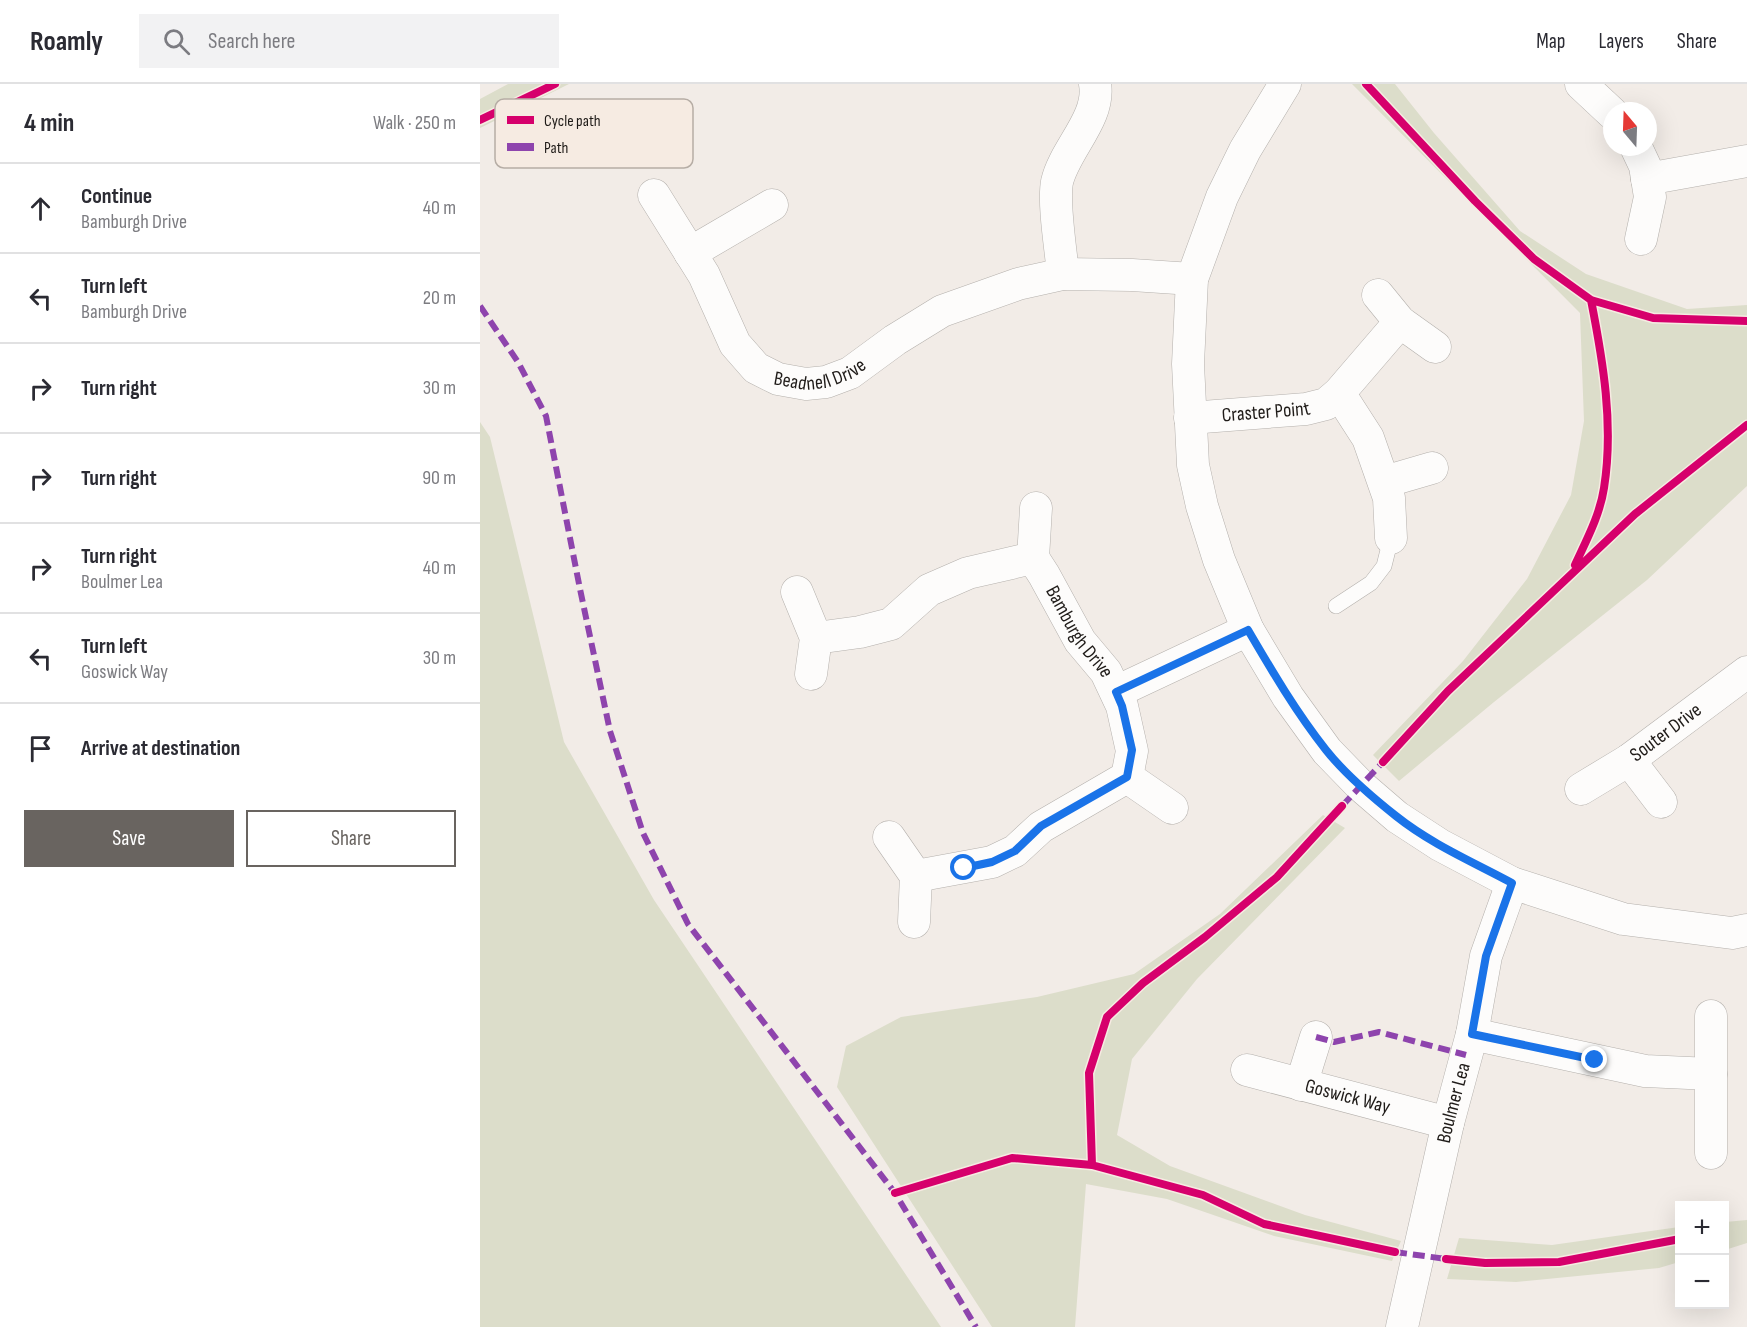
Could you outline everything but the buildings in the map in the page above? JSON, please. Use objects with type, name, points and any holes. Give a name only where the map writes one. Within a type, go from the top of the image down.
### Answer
[{"type":"street","points":[[1063,274],[1057,184],[1064,162],[1083,133],[1092,108],[1095,84]]},
{"type":"street","points":[[1285,84],[1245,150],[1222,197],[1192,279],[1188,364],[1193,465],[1202,507],[1219,560],[1248,630],[1288,697],[1327,752],[1397,817],[1440,845],[1512,883],[1623,919],[1732,933],[1747,930]]},
{"type":"street","points":[[1581,84],[1603,105]]},
{"type":"street","points":[[1640,156],[1645,166],[1650,196],[1641,239]]},
{"type":"street","points":[[1647,179],[1747,161]]},
{"type":"street","name":"Beadnell Drive","points":[[654,195],[704,275],[735,344],[756,368],[778,379],[806,384],[826,382],[849,373],[895,340],[942,311],[1018,284],[1063,274],[1192,279]]},
{"type":"street","points":[[690,253],[772,205]]},
{"type":"street","points":[[1378,295],[1400,322],[1435,347]]},
{"type":"street","name":"Craster Point","points":[[1190,417],[1306,409],[1326,404],[1339,393],[1400,322]]},
{"type":"street","name":"Craster Point","points":[[1339,393],[1368,438],[1384,482],[1389,498],[1391,538]]},
{"type":"street","points":[[1384,482],[1432,468]]},
{"type":"street","points":[[816,638],[860,632],[891,624],[929,590],[968,573],[1033,558],[1036,508]]},
{"type":"street","name":"Bamburgh Drive","points":[[1033,558],[1080,641],[1106,672],[1116,692],[1122,706],[1132,750],[1127,777]]},
{"type":"street","points":[[797,592],[816,638],[811,674]]},
{"type":"street","points":[[1116,692],[1248,630]]},
{"type":"street","name":"Souter Drive","points":[[1581,789],[1629,760],[1747,672]]},
{"type":"street","points":[[1629,760],[1661,802]]},
{"type":"street","points":[[916,876],[992,862],[1015,851],[1041,826],[1127,777],[1172,808]]},
{"type":"street","points":[[889,837],[916,876],[914,922]]},
{"type":"street","name":"Boulmer Lea","points":[[1402,1327],[1448,1123],[1472,1034],[1486,956],[1512,883]]},
{"type":"street","points":[[1711,1016],[1711,1153]]},
{"type":"street","points":[[1472,1034],[1645,1071],[1710,1074]]},
{"type":"street","points":[[1301,1085],[1316,1037]]},
{"type":"street","name":"Goswick Way","points":[[1247,1070],[1448,1123]]},
{"type":"lane","points":[[1336,606],[1371,583],[1384,566],[1391,538]]},
{"type":"green space","points":[[508,84],[569,84],[539,99],[495,99],[495,121],[480,128],[480,99]]},
{"type":"green space","points":[[1352,84],[1395,84],[1434,133],[1520,231],[1586,274],[1687,309],[1747,305],[1747,486],[1647,580],[1399,781],[1373,755],[1463,661],[1527,579],[1571,495],[1584,421],[1580,313]]},
{"type":"green space","points":[[480,422],[490,437],[564,742],[654,900],[941,1327],[480,1327]]},
{"type":"green space","points":[[1323,815],[1345,828],[1197,979],[1132,1059],[1117,1135],[1170,1166],[1305,1215],[1401,1241],[1392,1261],[1274,1236],[1167,1199],[1086,1184],[1075,1327],[992,1327],[837,1087],[846,1046],[901,1017],[1037,997],[1134,974],[1220,914]]},
{"type":"green space","points":[[1747,1220],[1747,1243],[1729,1249],[1729,1222]]},
{"type":"green space","points":[[1675,1228],[1675,1263],[1659,1268],[1516,1282],[1447,1279],[1459,1238],[1552,1245]]},
{"type":"marked path","points":[[480,306],[518,362],[546,416],[610,731],[643,833],[688,924],[895,1193],[976,1327]]},
{"type":"marked path","points":[[1342,806],[1383,762]]},
{"type":"marked path","points":[[1316,1037],[1334,1042],[1379,1032],[1466,1055]]},
{"type":"marked path","points":[[1395,1252],[1446,1259]]},
{"type":"cycle path","points":[[524,99],[555,84]]},
{"type":"cycle path","points":[[1366,84],[1475,201],[1534,259],[1591,300],[1653,318],[1747,321]]},
{"type":"cycle path","points":[[480,120],[495,113]]},
{"type":"cycle path","points":[[1575,565],[1599,508],[1607,464],[1606,393],[1591,300]]},
{"type":"cycle path","points":[[1383,762],[1448,691],[1635,514],[1747,425]]},
{"type":"cycle path","points":[[1092,1165],[1089,1073],[1107,1017],[1143,983],[1205,937],[1277,877],[1342,806]]},
{"type":"cycle path","points":[[895,1193],[1012,1158],[1092,1165],[1203,1195],[1264,1224],[1395,1252]]},
{"type":"cycle path","points":[[1446,1259],[1485,1263],[1559,1262],[1675,1240]]},
{"type":"route","points":[[964,868],[992,862],[1015,851],[1041,826],[1127,777],[1132,750],[1122,706],[1116,692],[1248,630],[1288,697],[1327,752],[1361,786],[1397,817],[1440,845],[1512,883],[1486,956],[1472,1034],[1595,1060]]}]
